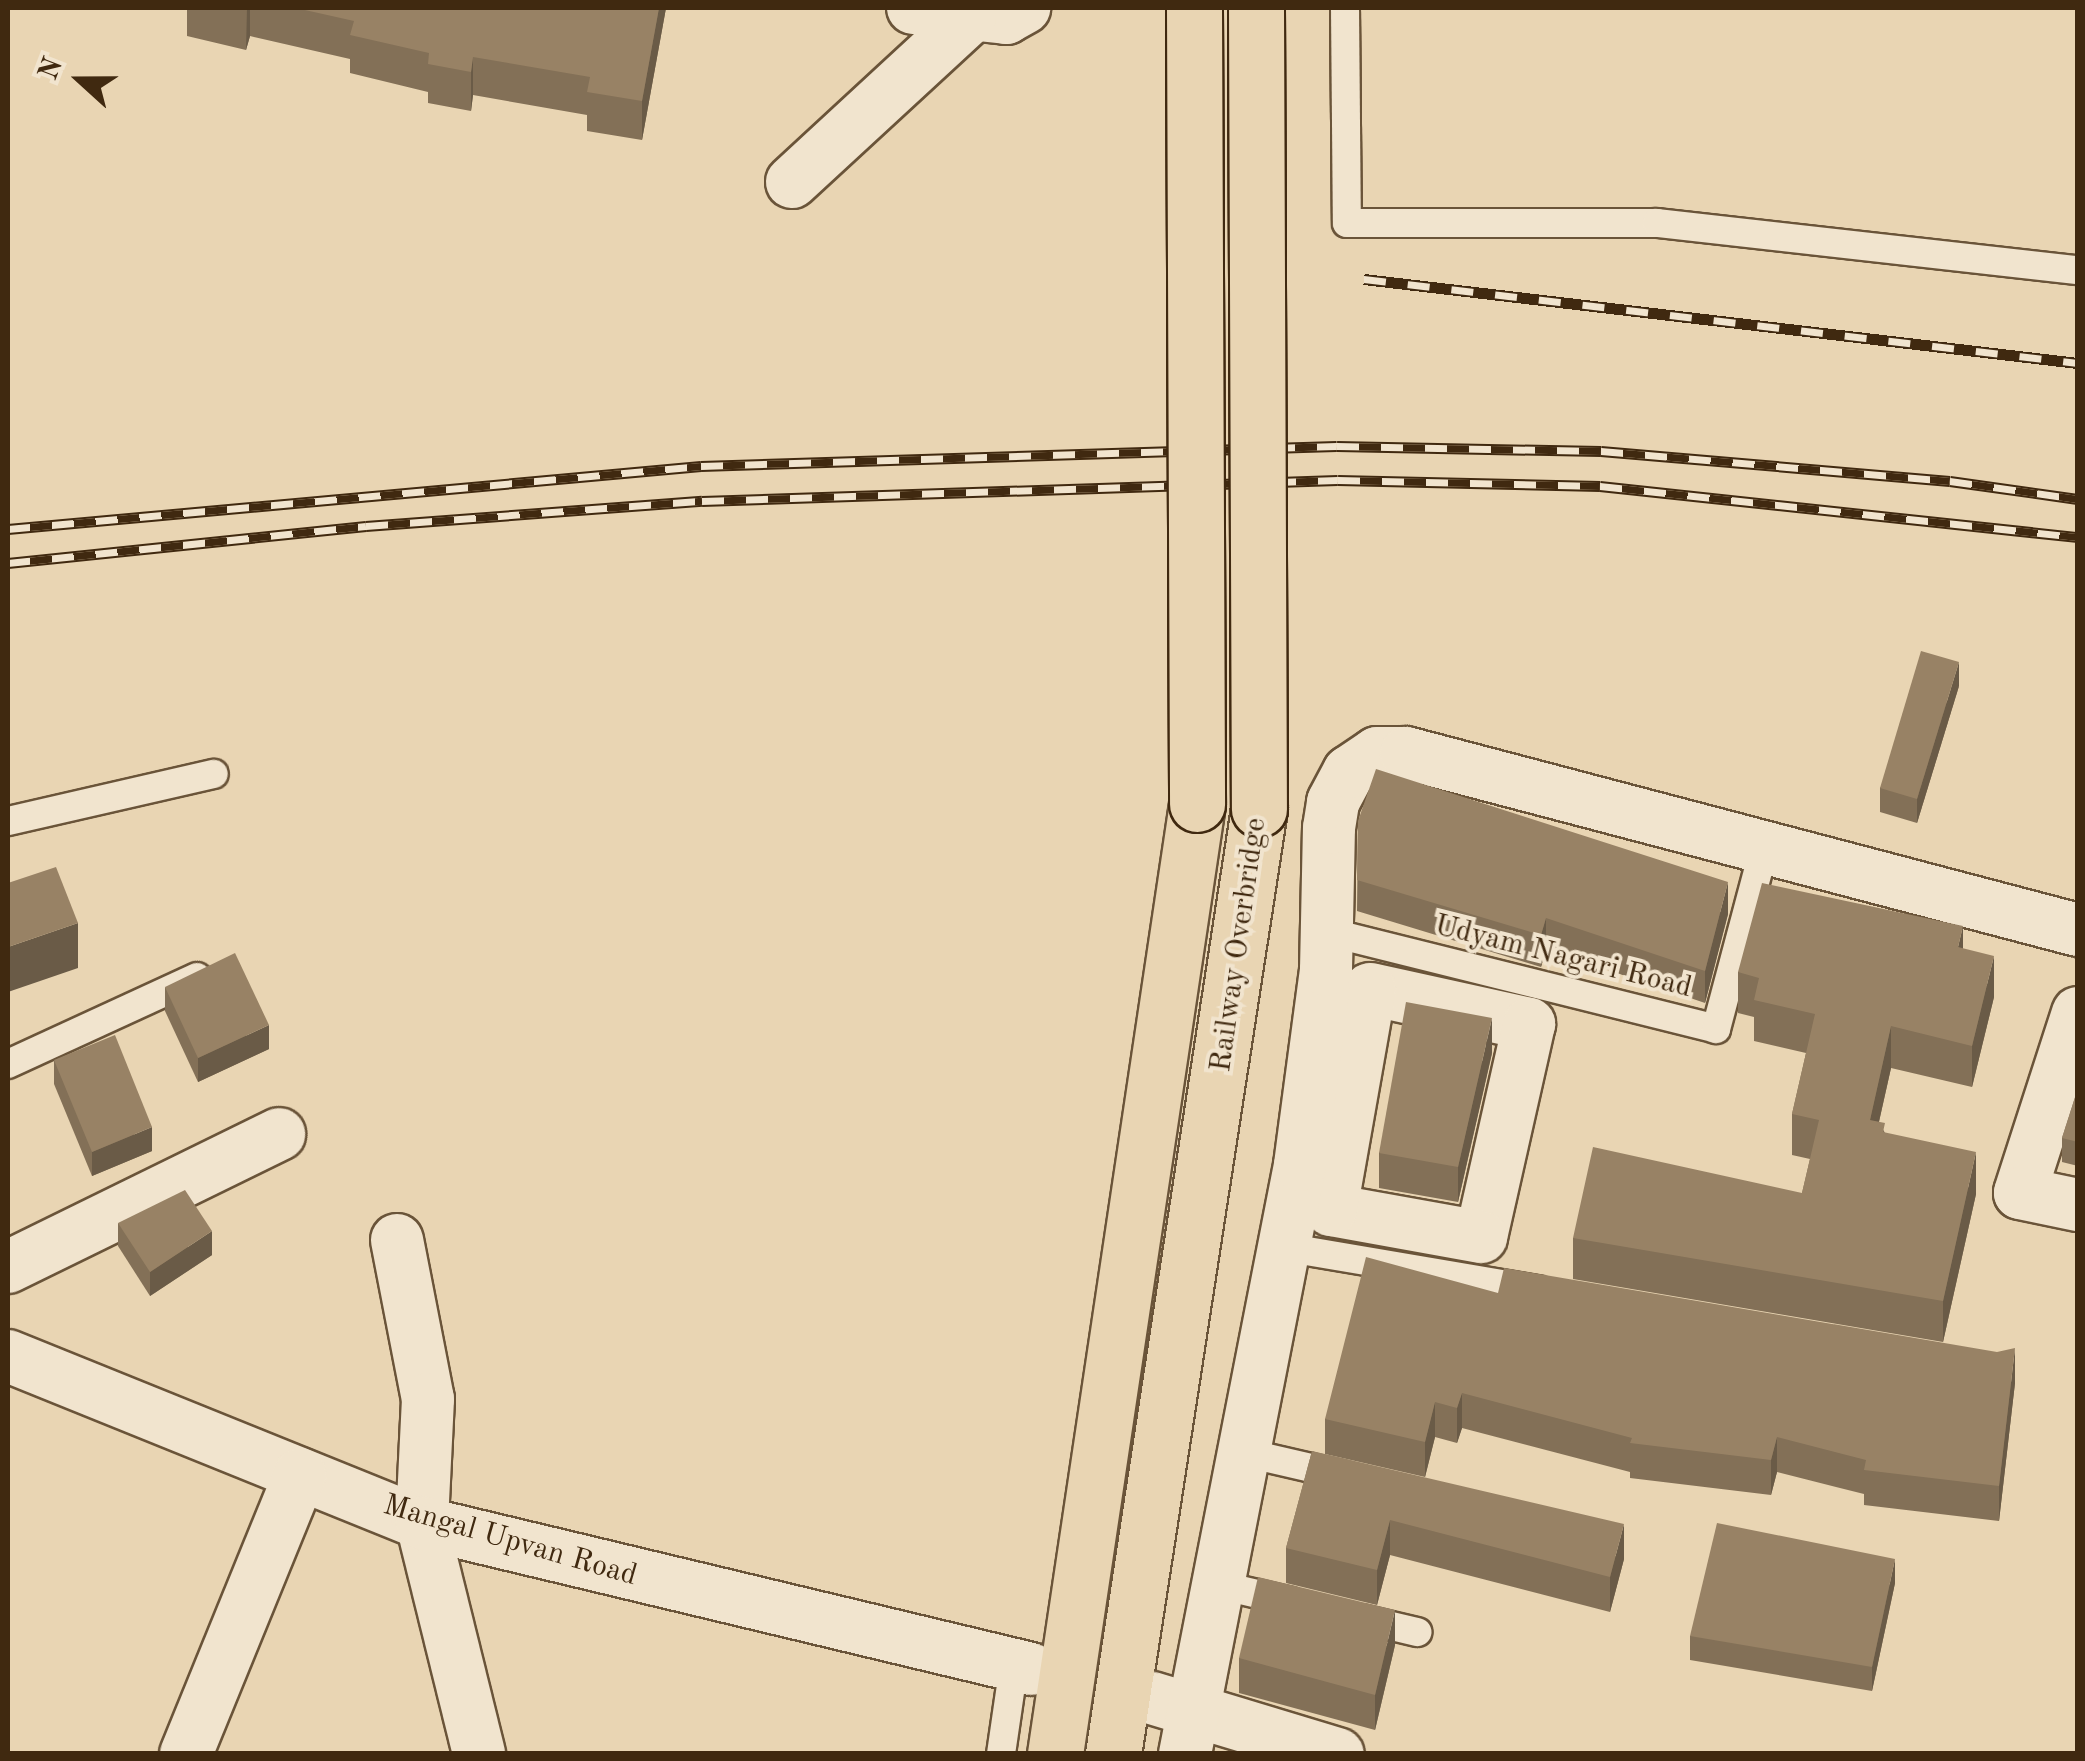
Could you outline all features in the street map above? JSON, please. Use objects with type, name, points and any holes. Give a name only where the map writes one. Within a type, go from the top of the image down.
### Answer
[{"type":"main road","name":"Railway Overbridge","points":[[1054,1754],[1197,804],[1194,8]]},
{"type":"main road","name":"Railway Overbridge","points":[[1113,1754],[1259,809],[1256,8]]},
{"type":"street","points":[[913,8],[970,18],[1006,18],[1024,8]]},
{"type":"street","points":[[792,182],[970,18]]},
{"type":"street","points":[[1338,1754],[1176,1719],[1215,1584],[1283,1247],[1326,1119],[1370,989],[1530,1024],[1482,1237],[1331,1210],[1326,1119],[1333,802],[1349,772],[1377,753],[1406,753],[2078,930]]},
{"type":"street","points":[[2078,1013],[2020,1194],[2078,1205]]},
{"type":"street","points":[[8,1266],[279,1134]]},
{"type":"street","points":[[397,1240],[428,1399],[422,1523],[479,1754]]},
{"type":"street","name":"Mangal Upvan Road","points":[[8,1356],[422,1523],[1022,1667]]},
{"type":"street","points":[[186,1754],[300,1474]]},
{"type":"lane","points":[[1345,8],[1347,223],[1657,223],[2078,270]]},
{"type":"lane","points":[[8,822],[214,774]]},
{"type":"lane","name":"Udyam Nagari Road","points":[[1328,932],[1716,1030],[1764,848]]},
{"type":"lane","points":[[8,1064],[224,964]]},
{"type":"lane","points":[[1283,1247],[1571,1296]]},
{"type":"lane","points":[[1242,1452],[1370,1482]]},
{"type":"lane","points":[[1215,1584],[1417,1632]]},
{"type":"lane","points":[[1001,1754],[1022,1667]]},
{"type":"building","points":[[296,8],[659,8],[642,101],[587,92],[590,77],[473,57],[471,72],[428,64],[429,53],[350,35],[354,21]]},
{"type":"building","points":[[1921,651],[1959,662],[1917,799],[1880,788]]},
{"type":"building","points":[[1376,769],[1728,882],[1705,971],[1546,918],[1541,935],[1357,880],[1358,821]]},
{"type":"building","points":[[56,867],[78,923],[8,947],[8,883]]},
{"type":"building","points":[[1762,883],[1963,926],[1958,947],[1994,956],[1972,1046],[1891,1026],[1870,1120],[1885,1123],[1883,1132],[1976,1152],[1943,1301],[1573,1238],[1593,1147],[1802,1193],[1819,1120],[1792,1114],[1815,1014],[1754,1000],[1759,978],[1738,972]]},
{"type":"building","points":[[235,953],[269,1025],[198,1058],[165,987]]},
{"type":"building","points":[[1406,1002],[1492,1018],[1458,1167],[1379,1153]]},
{"type":"building","points":[[115,1035],[152,1127],[92,1152],[54,1060]]},
{"type":"building","points":[[2078,1088],[2078,1142],[2062,1138]]},
{"type":"building","points":[[185,1190],[212,1231],[150,1272],[118,1223]]},
{"type":"building","points":[[1366,1257],[1498,1293],[1504,1268],[1997,1352],[2015,1348],[1999,1486],[1864,1470],[1866,1460],[1777,1437],[1771,1460],[1630,1443],[1632,1438],[1462,1393],[1457,1408],[1435,1402],[1425,1442],[1325,1419]]},
{"type":"building","points":[[1312,1451],[1624,1524],[1610,1577],[1390,1520],[1377,1570],[1286,1548]]},
{"type":"building","points":[[1717,1523],[1895,1559],[1872,1667],[1690,1636]]},
{"type":"building","points":[[1258,1577],[1395,1610],[1375,1695],[1239,1658]]},
{"type":"railway","points":[[1364,279],[2078,363]]},
{"type":"railway","points":[[8,529],[701,466],[1337,446],[1601,451],[1950,481],[2078,499]]},
{"type":"railway","points":[[8,563],[366,526],[702,501],[1338,480],[1600,486],[2078,537]]}]
